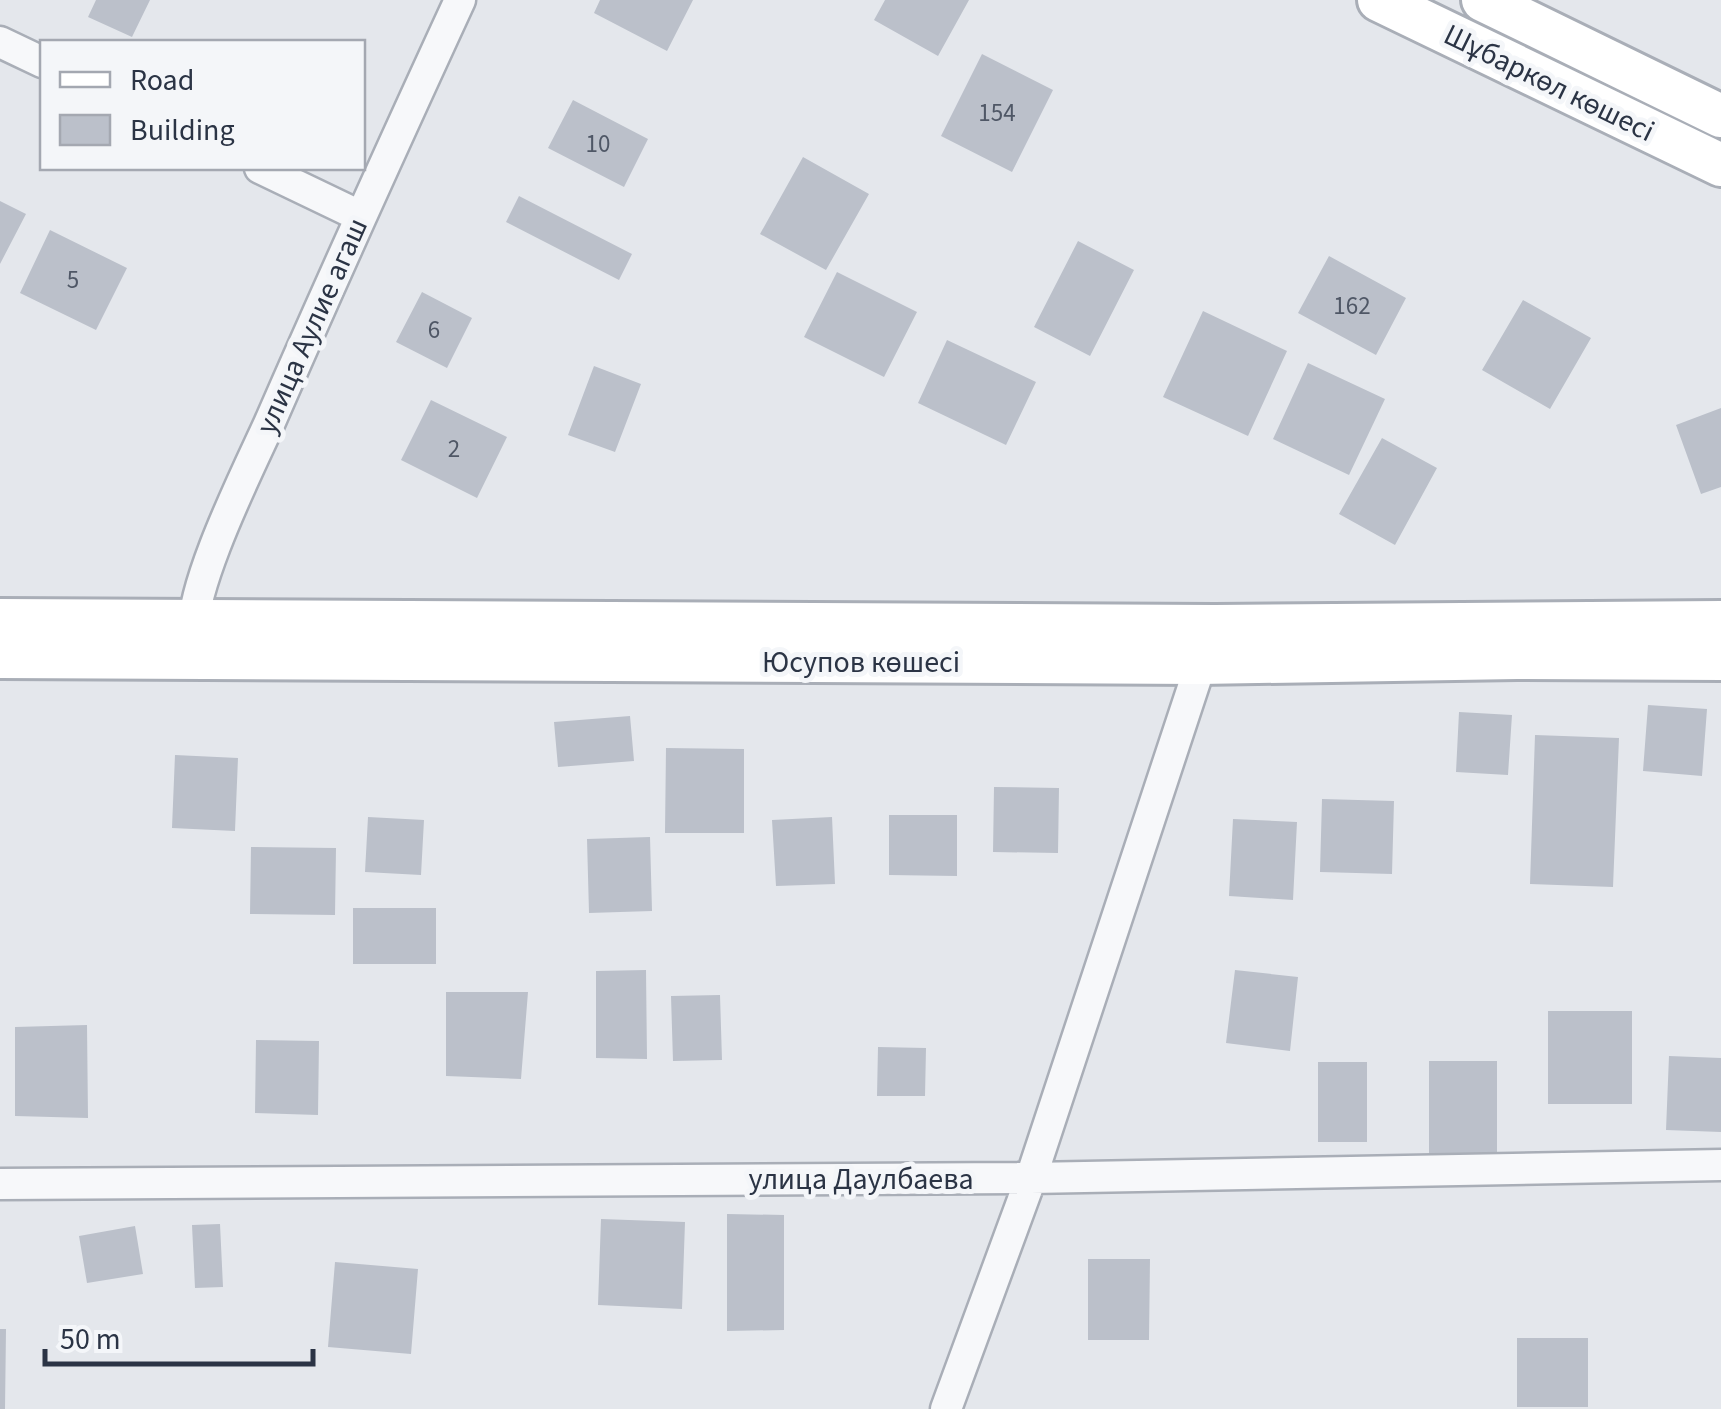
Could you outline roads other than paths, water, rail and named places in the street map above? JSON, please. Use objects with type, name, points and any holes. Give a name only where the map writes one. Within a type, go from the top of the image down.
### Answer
[{"type":"street","name":"улица Аулие агаш","points":[[195,641],[218,540],[460,0]]},
{"type":"street","name":"Шұбаркөл көшесі","points":[[1379,0],[1721,165]]},
{"type":"street","name":"Шұбаркөл көшесі","points":[[1483,0],[1721,116]]},
{"type":"street","points":[[0,42],[40,61]]},
{"type":"street","points":[[264,170],[360,216]]},
{"type":"street","name":"Юсупов көшесі","points":[[0,620],[195,641]]},
{"type":"street","name":"Юсупов көшесі","points":[[1207,645],[1721,622]]},
{"type":"street","name":"Юсупов көшесі","points":[[0,657],[195,641],[1207,645],[1516,658],[1721,659]]},
{"type":"street","points":[[946,1409],[1031,1178],[1207,645]]},
{"type":"street","name":"улица Даулбаева","points":[[0,1184],[1031,1178],[1721,1165]]}]
